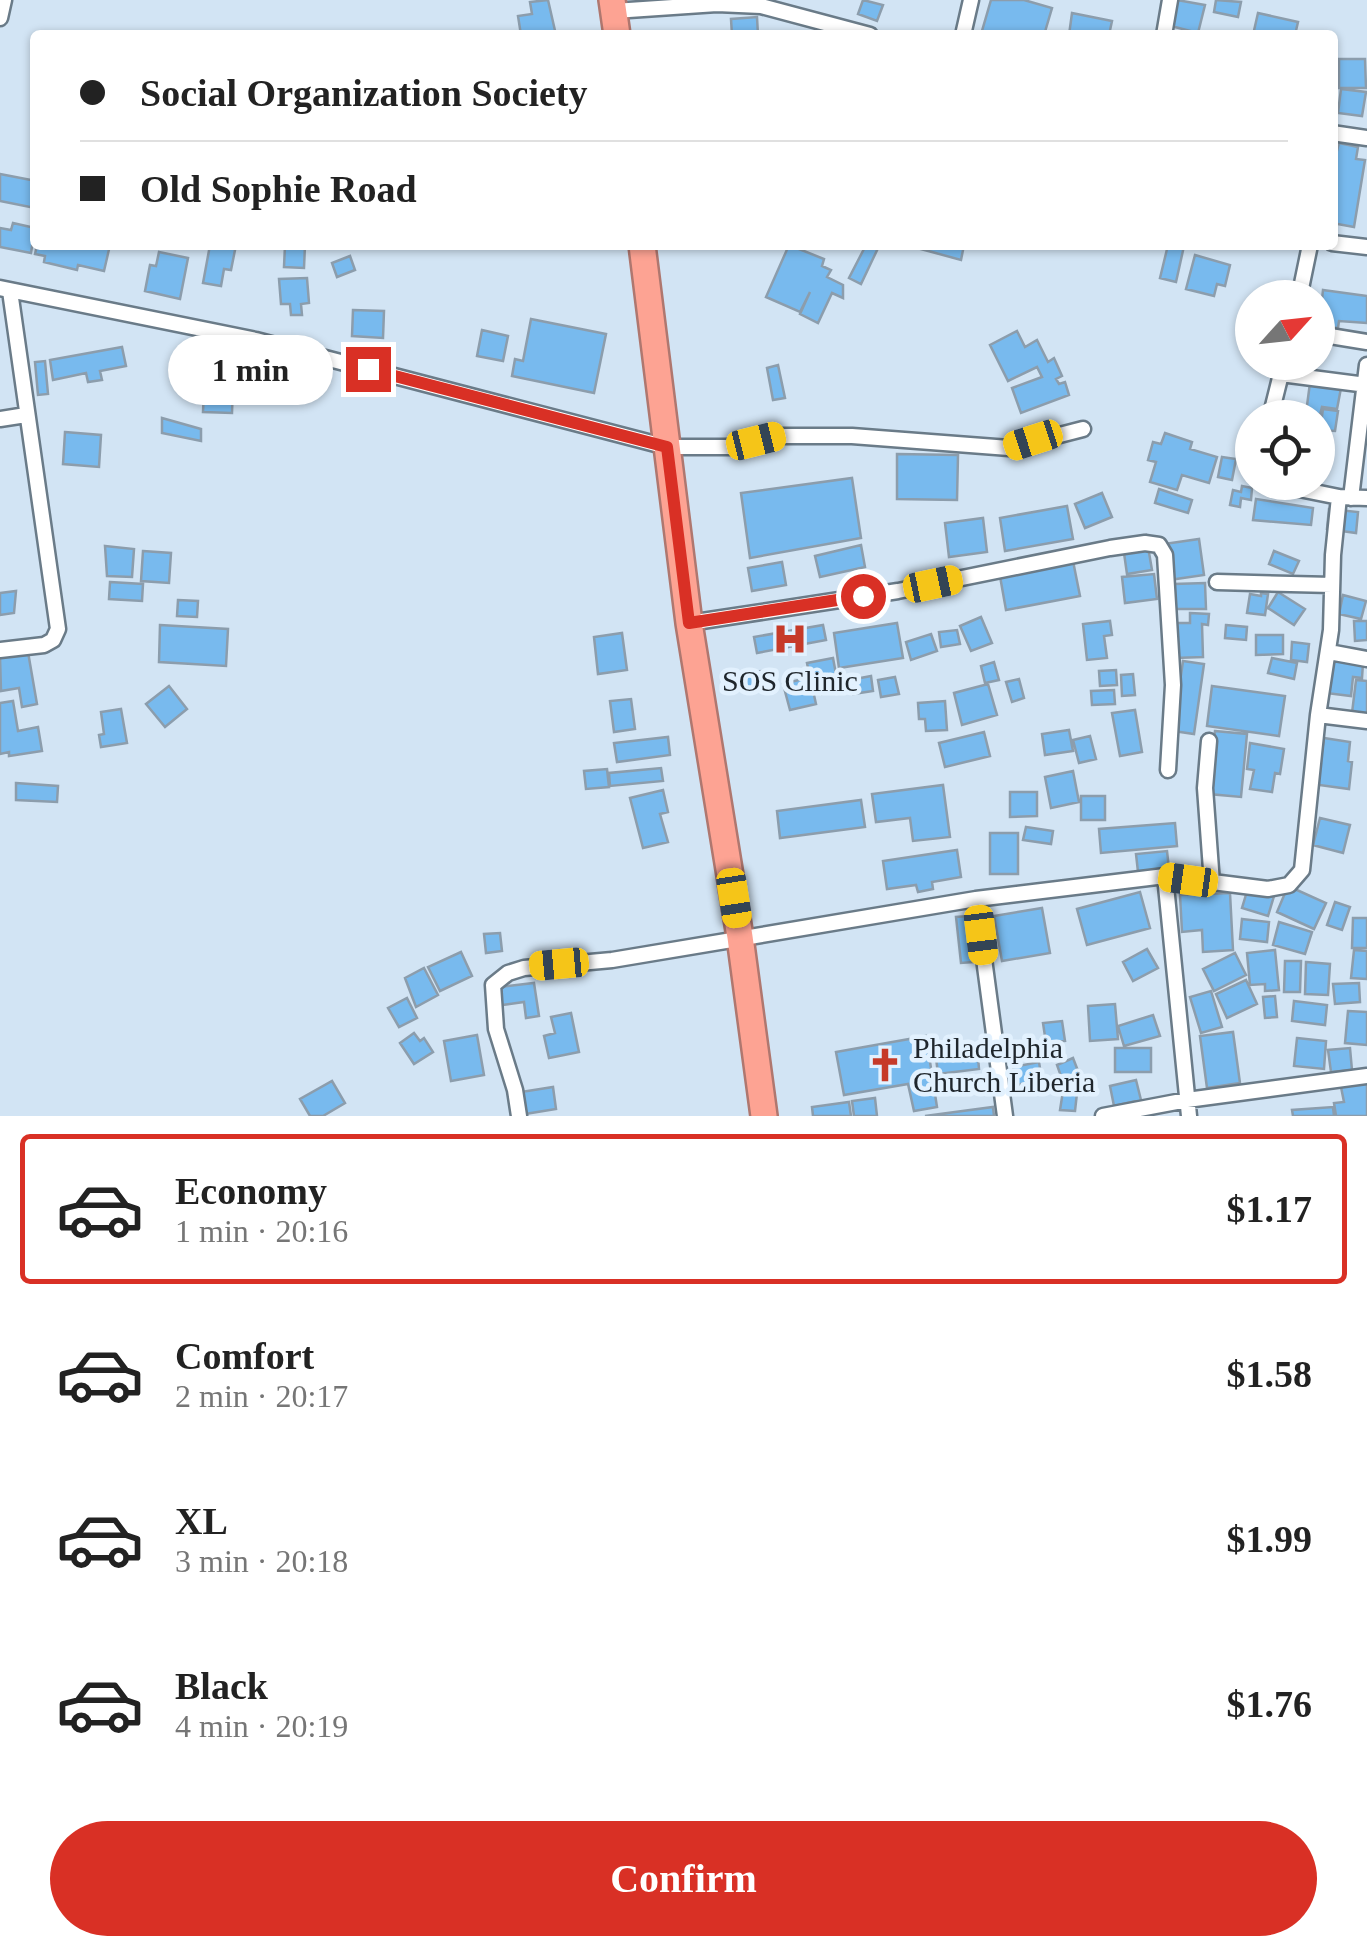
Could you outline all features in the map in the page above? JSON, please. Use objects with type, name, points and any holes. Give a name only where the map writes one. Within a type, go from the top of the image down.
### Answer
[{"type":"highway","points":[[643,250],[689,623],[740,938],[764,1116]]},
{"type":"street","points":[[0,18],[4,0]]},
{"type":"street","points":[[963,30],[971,0]]},
{"type":"street","points":[[1165,30],[1170,0]]},
{"type":"street","points":[[614,15],[717,4],[761,6],[851,30]]},
{"type":"street","points":[[1338,134],[1367,138]]},
{"type":"street","points":[[1338,245],[1367,247]]},
{"type":"street","points":[[1303,280],[1309,250]]},
{"type":"street","points":[[0,650],[44,645],[53,640],[58,630],[5,290],[256,340],[667,447],[732,447],[779,436],[852,436],[1009,448],[1083,428]]},
{"type":"street","points":[[1335,337],[1367,342]]},
{"type":"street","points":[[520,1116],[495,1014],[493,985],[508,973],[524,968],[612,960],[976,899],[1164,876],[1268,889],[1289,885],[1302,870],[1318,715],[1329,652],[1332,585],[1352,497],[1367,366]]},
{"type":"street","points":[[1335,379],[1366,385]]},
{"type":"street","points":[[0,419],[26,416]]},
{"type":"street","points":[[689,623],[898,591],[1110,548],[1160,545],[1168,593],[1173,685],[1168,770]]},
{"type":"street","points":[[1218,582],[1332,585]]},
{"type":"street","points":[[1329,652],[1367,659]]},
{"type":"street","points":[[1318,715],[1367,721]]},
{"type":"street","points":[[1209,742],[1204,788],[1212,883]]},
{"type":"street","points":[[1164,876],[1188,1108]]},
{"type":"street","points":[[976,899],[1005,1116]]},
{"type":"street","points":[[1103,1116],[1188,1108],[1367,1076]]},
{"type":"building","points":[[548,0],[555,30],[520,30],[518,16],[532,14],[530,2]]},
{"type":"building","points":[[863,0],[883,5],[877,21],[858,14]]},
{"type":"building","points":[[991,0],[1024,0],[1052,8],[1045,30],[982,30]]},
{"type":"building","points":[[1177,0],[1205,5],[1199,30],[1171,26]]},
{"type":"building","points":[[1216,0],[1241,2],[1238,17],[1214,12]]},
{"type":"building","points":[[1072,13],[1112,21],[1110,30],[1070,30]]},
{"type":"building","points":[[1258,13],[1298,22],[1296,30],[1254,30]]},
{"type":"building","points":[[757,17],[758,30],[732,30],[731,19]]},
{"type":"building","points":[[1339,59],[1365,59],[1366,88],[1339,88]]},
{"type":"building","points":[[1341,89],[1366,92],[1362,116],[1338,113]]},
{"type":"building","points":[[1339,143],[1358,147],[1356,159],[1365,160],[1354,227],[1338,224]]},
{"type":"building","points":[[0,174],[30,180],[30,207],[0,201]]},
{"type":"building","points":[[13,223],[30,227],[31,253],[0,247],[0,228],[11,230]]},
{"type":"building","points":[[36,250],[109,250],[104,271],[78,265],[77,270],[44,262],[45,256],[35,254]]},
{"type":"building","points":[[209,250],[235,250],[231,270],[224,269],[221,286],[203,283]]},
{"type":"building","points":[[285,250],[305,250],[304,268],[284,267]]},
{"type":"building","points":[[787,250],[802,250],[824,259],[822,266],[831,270],[827,277],[843,285],[843,298],[832,293],[818,323],[800,314],[810,292],[800,312],[766,297]]},
{"type":"building","points":[[863,250],[877,250],[861,284],[849,278]]},
{"type":"building","points":[[925,250],[963,250],[961,260]]},
{"type":"building","points":[[1167,250],[1183,250],[1176,282],[1160,278]]},
{"type":"building","points":[[159,252],[188,258],[180,299],[145,291],[150,265],[156,266]]},
{"type":"building","points":[[1195,255],[1230,265],[1225,286],[1217,284],[1214,296],[1186,289]]},
{"type":"building","points":[[350,256],[355,270],[337,277],[332,263]]},
{"type":"building","points":[[307,278],[309,303],[301,304],[302,315],[291,315],[290,304],[281,304],[279,279]]},
{"type":"building","points":[[1335,292],[1367,296],[1367,323],[1339,321],[1338,328]]},
{"type":"building","points":[[353,310],[384,311],[383,338],[352,336]]},
{"type":"building","points":[[531,319],[606,334],[594,393],[512,376],[515,359],[523,361]]},
{"type":"building","points":[[482,330],[508,336],[503,361],[477,356]]},
{"type":"building","points":[[1017,331],[1025,347],[1037,340],[1048,362],[1054,358],[1062,376],[1056,379],[1059,384],[1065,382],[1069,395],[1021,413],[1012,388],[1042,377],[1037,367],[1008,381],[990,345]]},
{"type":"building","points":[[122,347],[126,366],[100,371],[102,380],[88,382],[86,373],[53,380],[50,360]]},
{"type":"building","points":[[45,361],[48,394],[38,395],[35,362]]},
{"type":"building","points":[[778,365],[785,398],[773,400],[767,368]]},
{"type":"building","points":[[205,369],[229,370],[229,384],[233,384],[232,413],[203,412]]},
{"type":"building","points":[[1310,383],[1341,388],[1337,409],[1335,400],[1308,400]]},
{"type":"building","points":[[162,418],[201,429],[201,441],[162,433]]},
{"type":"building","points":[[65,432],[101,435],[99,467],[63,464]]},
{"type":"building","points":[[1165,433],[1192,442],[1190,449],[1217,457],[1209,483],[1182,475],[1177,490],[1150,482],[1156,462],[1148,460],[1153,442],[1161,444]]},
{"type":"building","points":[[897,454],[958,455],[957,500],[897,499]]},
{"type":"building","points":[[1222,457],[1235,459],[1232,480],[1218,477]]},
{"type":"building","points":[[852,478],[861,538],[750,558],[741,493]]},
{"type":"building","points":[[1159,489],[1192,500],[1188,513],[1155,503]]},
{"type":"building","points":[[1233,490],[1235,500],[1241,500],[1240,507],[1230,505]]},
{"type":"building","points":[[1102,493],[1112,517],[1085,528],[1075,504]]},
{"type":"building","points":[[1256,500],[1313,508],[1311,525],[1253,520]]},
{"type":"building","points":[[1067,506],[1073,539],[1005,551],[1000,518]]},
{"type":"building","points":[[1329,509],[1358,512],[1356,533],[1327,529]]},
{"type":"building","points":[[983,518],[987,552],[949,557],[945,523]]},
{"type":"building","points":[[1146,535],[1152,570],[1127,574],[1122,539]]},
{"type":"building","points":[[1199,539],[1204,575],[1169,580],[1164,544]]},
{"type":"building","points":[[861,545],[865,567],[820,577],[815,556]]},
{"type":"building","points":[[105,546],[134,549],[132,577],[107,576]]},
{"type":"building","points":[[143,551],[171,553],[169,583],[141,581]]},
{"type":"building","points":[[1071,551],[1080,596],[1006,610],[998,565]]},
{"type":"building","points":[[1274,551],[1299,561],[1293,574],[1269,564]]},
{"type":"building","points":[[782,562],[786,585],[752,591],[748,568]]},
{"type":"building","points":[[1154,574],[1157,599],[1125,603],[1122,577]]},
{"type":"building","points":[[110,582],[143,584],[142,601],[109,599]]},
{"type":"building","points":[[1205,583],[1206,609],[1174,609],[1174,584]]},
{"type":"building","points":[[16,591],[14,613],[0,615],[0,593]]},
{"type":"building","points":[[1278,592],[1305,609],[1294,625],[1268,608]]},
{"type":"building","points":[[1250,594],[1268,594],[1265,615],[1247,613]]},
{"type":"building","points":[[1343,595],[1366,601],[1361,619],[1339,614]]},
{"type":"building","points":[[178,600],[198,601],[197,617],[177,616]]},
{"type":"building","points":[[1190,613],[1209,614],[1208,625],[1202,624],[1203,657],[1175,658],[1169,623],[1190,623]]},
{"type":"building","points":[[981,617],[992,643],[971,651],[960,626]]},
{"type":"building","points":[[1110,621],[1112,635],[1104,636],[1107,658],[1087,660],[1083,624]]},
{"type":"building","points":[[1354,621],[1367,621],[1367,640],[1355,641]]},
{"type":"building","points":[[897,623],[903,658],[839,668],[834,633]]},
{"type":"building","points":[[160,625],[228,629],[226,666],[159,662]]},
{"type":"building","name":"SOS Clinic","points":[[823,625],[826,640],[757,653],[754,637]]},
{"type":"building","points":[[1226,625],[1247,627],[1246,640],[1225,638]]},
{"type":"building","points":[[957,630],[960,644],[941,647],[939,632]]},
{"type":"building","points":[[622,633],[627,670],[598,674],[594,637]]},
{"type":"building","points":[[931,634],[937,651],[911,660],[906,642]]},
{"type":"building","points":[[1256,635],[1283,635],[1283,654],[1256,655]]},
{"type":"building","points":[[1292,642],[1309,644],[1307,662],[1291,660]]},
{"type":"building","points":[[28,652],[37,704],[22,707],[19,688],[1,691],[0,657]]},
{"type":"building","points":[[833,658],[836,674],[810,678],[807,663]]},
{"type":"building","points":[[1272,658],[1297,663],[1294,679],[1268,673]]},
{"type":"building","points":[[1330,659],[1363,663],[1362,678],[1353,677],[1351,696],[1326,693]]},
{"type":"building","points":[[1183,661],[1204,664],[1194,734],[1173,731]]},
{"type":"building","points":[[994,662],[999,680],[985,683],[981,666]]},
{"type":"building","points":[[1116,670],[1117,685],[1100,686],[1099,671]]},
{"type":"building","points":[[763,671],[763,689],[746,690],[745,672]]},
{"type":"building","points":[[1133,674],[1135,695],[1122,696],[1121,675]]},
{"type":"building","points":[[836,676],[839,690],[822,694],[819,680]]},
{"type":"building","points":[[871,676],[873,691],[853,694],[850,680]]},
{"type":"building","points":[[810,677],[816,704],[790,710],[783,684]]},
{"type":"building","points":[[895,677],[899,694],[881,697],[878,680]]},
{"type":"building","points":[[1019,679],[1024,698],[1012,702],[1006,682]]},
{"type":"building","points":[[1356,680],[1367,681],[1367,714],[1352,713]]},
{"type":"building","points":[[988,684],[997,715],[962,725],[954,693]]},
{"type":"building","points":[[169,686],[187,709],[165,727],[146,704]]},
{"type":"building","points":[[1212,686],[1285,696],[1279,736],[1207,726]]},
{"type":"building","points":[[1114,690],[1115,704],[1092,705],[1091,691]]},
{"type":"building","points":[[631,699],[635,729],[614,732],[610,701]]},
{"type":"building","points":[[13,701],[18,731],[38,727],[42,751],[0,754],[0,703]]},
{"type":"building","points":[[945,701],[947,730],[926,731],[925,719],[919,719],[918,703]]},
{"type":"building","points":[[121,709],[127,743],[101,747],[101,712]]},
{"type":"building","points":[[1135,710],[1142,752],[1120,756],[1112,713]]},
{"type":"building","points":[[1069,730],[1073,751],[1045,755],[1042,734]]},
{"type":"building","points":[[1215,731],[1247,734],[1241,797],[1209,794]]},
{"type":"building","points":[[984,732],[990,756],[945,767],[939,743]]},
{"type":"building","points":[[1090,736],[1096,759],[1079,763],[1073,740]]},
{"type":"building","points":[[668,737],[670,755],[617,762],[614,743]]},
{"type":"building","points":[[1324,738],[1350,742],[1349,789],[1312,784]]},
{"type":"building","points":[[1250,743],[1284,749],[1272,792],[1250,789],[1254,770],[1247,769]]},
{"type":"building","points":[[661,768],[663,781],[610,786],[609,773]]},
{"type":"building","points":[[607,769],[609,787],[586,789],[584,771]]},
{"type":"building","points":[[1073,771],[1079,802],[1051,808],[1045,777]]},
{"type":"building","points":[[16,783],[58,786],[57,802],[16,800]]},
{"type":"building","points":[[943,785],[950,837],[913,841],[910,818],[876,822],[872,794]]},
{"type":"building","points":[[663,790],[668,812],[660,814],[668,842],[643,848],[630,798]]},
{"type":"building","points":[[1010,792],[1037,792],[1037,816],[1010,817]]},
{"type":"building","points":[[1081,796],[1105,796],[1105,820],[1081,820]]},
{"type":"building","points":[[861,800],[865,827],[780,838],[777,811]]},
{"type":"building","points":[[1320,818],[1350,825],[1343,853],[1313,845]]},
{"type":"building","points":[[1175,823],[1177,846],[1101,853],[1099,829]]},
{"type":"building","points":[[1026,827],[1053,831],[1051,844],[1023,840]]},
{"type":"building","points":[[990,833],[1018,833],[1018,874],[990,874]]},
{"type":"building","points":[[957,850],[961,877],[932,882],[933,889],[918,892],[916,885],[887,889],[883,861]]},
{"type":"building","points":[[1167,851],[1169,869],[1138,872],[1136,854]]},
{"type":"building","points":[[1288,886],[1326,903],[1314,929],[1277,912]]},
{"type":"building","points":[[1248,888],[1274,896],[1268,916],[1242,908]]},
{"type":"building","points":[[1140,892],[1150,928],[1087,945],[1077,909]]},
{"type":"building","points":[[1230,893],[1233,950],[1203,952],[1202,930],[1182,932],[1180,895]]},
{"type":"building","points":[[1335,902],[1350,907],[1342,930],[1327,925]]},
{"type":"building","points":[[1042,908],[1050,953],[1002,961],[994,916]]},
{"type":"building","points":[[968,916],[973,962],[961,963],[956,917]]},
{"type":"building","points":[[1353,918],[1367,918],[1367,948],[1352,948]]},
{"type":"building","points":[[1242,919],[1269,922],[1267,942],[1240,939]]},
{"type":"building","points":[[1279,922],[1312,932],[1305,954],[1273,945]]},
{"type":"building","points":[[500,933],[502,951],[486,953],[484,934]]},
{"type":"building","points":[[1147,949],[1158,968],[1133,981],[1123,962]]},
{"type":"building","points":[[1275,950],[1279,990],[1265,991],[1265,984],[1250,985],[1247,953]]},
{"type":"building","points":[[1354,950],[1367,951],[1367,979],[1351,978]]},
{"type":"building","points":[[461,952],[472,976],[440,991],[428,967]]},
{"type":"building","points":[[1235,953],[1246,975],[1214,991],[1203,969]]},
{"type":"building","points":[[1285,961],[1301,961],[1300,992],[1284,992]]},
{"type":"building","points":[[1306,962],[1330,964],[1328,995],[1305,994]]},
{"type":"building","points":[[424,968],[438,995],[416,1007],[405,978]]},
{"type":"building","points":[[1246,980],[1257,1004],[1227,1018],[1216,994]]},
{"type":"building","points":[[534,983],[539,1016],[526,1018],[524,1002],[502,1005],[500,987]]},
{"type":"building","points":[[1359,983],[1360,1002],[1335,1004],[1333,984]]},
{"type":"building","points":[[1211,991],[1222,1027],[1201,1033],[1190,997]]},
{"type":"building","points":[[1275,996],[1277,1017],[1265,1018],[1263,997]]},
{"type":"building","points":[[407,998],[417,1018],[399,1027],[388,1008]]},
{"type":"building","points":[[1294,1001],[1327,1005],[1325,1025],[1292,1021]]},
{"type":"building","points":[[1115,1004],[1118,1039],[1090,1041],[1088,1006]]},
{"type":"building","points":[[1348,1011],[1367,1012],[1367,1045],[1345,1043]]},
{"type":"building","points":[[571,1013],[579,1052],[549,1058],[544,1036],[555,1033],[551,1017]]},
{"type":"building","points":[[1153,1015],[1160,1036],[1124,1046],[1118,1026]]},
{"type":"building","points":[[1062,1021],[1065,1041],[1046,1043],[1043,1023]]},
{"type":"building","points":[[1233,1032],[1240,1083],[1207,1088],[1200,1036]]},
{"type":"building","points":[[414,1033],[420,1041],[424,1038],[433,1052],[414,1064],[400,1043]]},
{"type":"building","points":[[477,1035],[484,1075],[451,1081],[444,1041]]},
{"type":"building","name":"Philadelphia Church Liberia","points":[[926,1036],[937,1107],[914,1111],[908,1084],[844,1095],[836,1052]]},
{"type":"building","points":[[1297,1038],[1326,1041],[1324,1069],[1294,1066]]},
{"type":"building","points":[[977,1045],[979,1069],[938,1074],[935,1050]]},
{"type":"building","points":[[1115,1048],[1151,1048],[1151,1072],[1115,1072]]},
{"type":"building","points":[[1350,1048],[1352,1070],[1331,1072],[1328,1050]]},
{"type":"building","points":[[1073,1058],[1080,1076],[1063,1082],[1057,1065]]},
{"type":"building","points":[[1039,1062],[1042,1080],[1016,1085],[1013,1067]]},
{"type":"building","points":[[1136,1080],[1141,1100],[1114,1106],[1110,1086]]},
{"type":"building","points":[[332,1081],[345,1103],[323,1116],[310,1116],[300,1099]]},
{"type":"building","points":[[1367,1083],[1367,1116],[1336,1116],[1334,1103],[1344,1102],[1341,1087]]},
{"type":"building","points":[[553,1087],[556,1109],[525,1114],[521,1092]]},
{"type":"building","points":[[1063,1091],[1077,1093],[1075,1111],[1060,1110]]},
{"type":"building","points":[[875,1098],[877,1116],[854,1116],[852,1101]]},
{"type":"building","points":[[849,1102],[851,1116],[813,1116],[812,1107]]},
{"type":"building","points":[[993,1107],[994,1116],[925,1116]]},
{"type":"building","points":[[1333,1107],[1334,1116],[1293,1116],[1292,1110]]},
{"type":"place","name":"SOS Clinic","points":[[790,639]]},
{"type":"place","name":"Philadelphia Church Liberia","points":[[885,1065]]},
{"type":"route","points":[[368,369],[667,447],[689,623],[863,596]]}]
